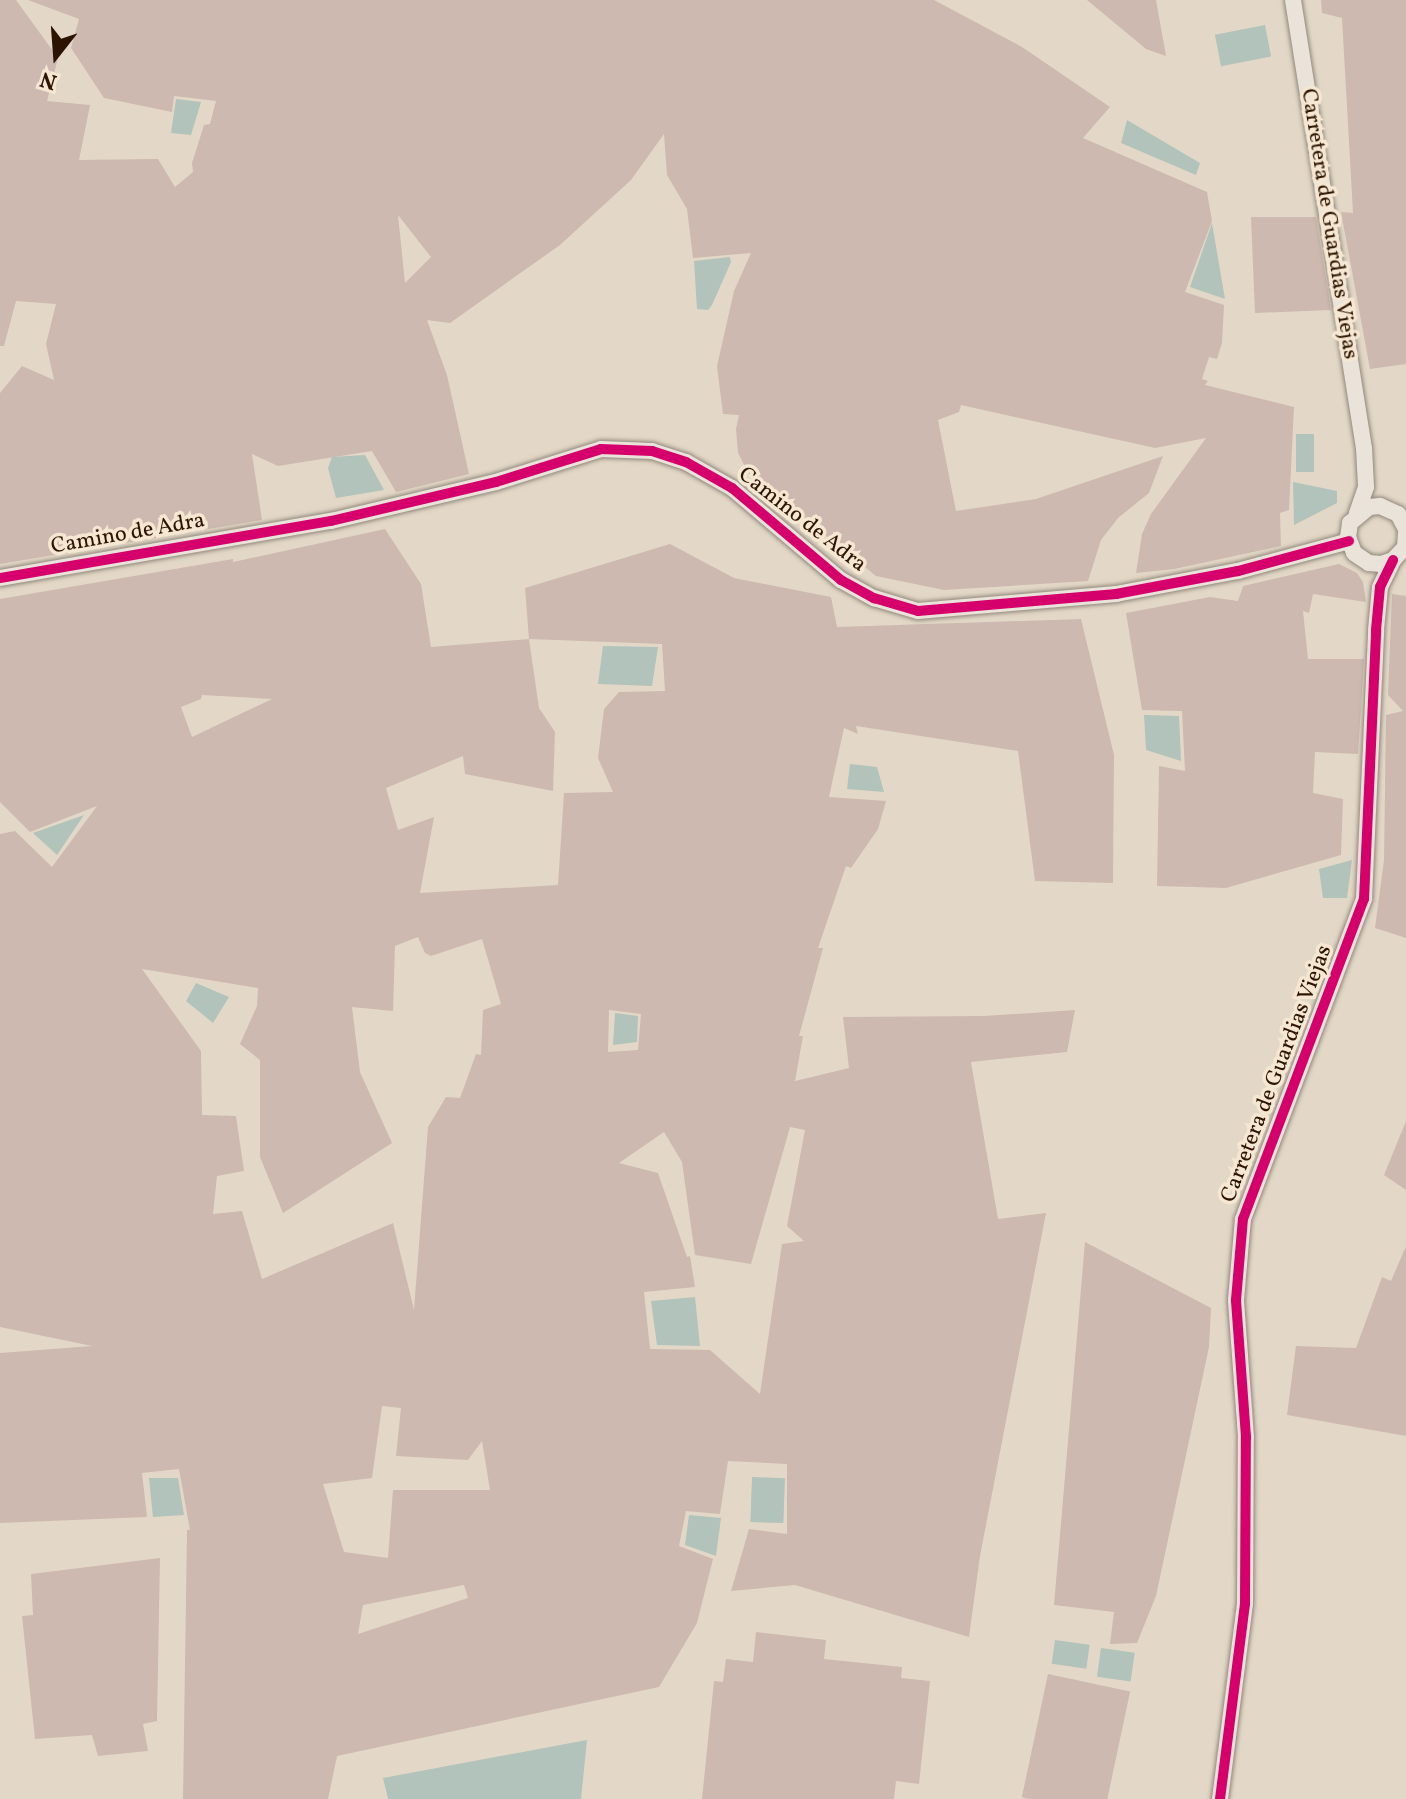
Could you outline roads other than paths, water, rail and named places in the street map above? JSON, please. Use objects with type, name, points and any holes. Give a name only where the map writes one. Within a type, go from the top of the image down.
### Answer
[{"type":"street","name":"Carretera de Guardias Viejas","points":[[1293,0],[1364,448],[1366,487],[1357,513]]},
{"type":"street","name":"Carretera de Guardias Viejas","points":[[1364,448],[1377,486],[1402,527]]},
{"type":"street","name":"Camino de Adra","points":[[0,578],[331,521],[496,482],[601,449],[652,451],[686,462],[732,488],[841,580],[874,598],[918,611],[1116,594],[1352,547]]},
{"type":"street","points":[[1369,507],[1402,527],[1393,560],[1369,563],[1352,547],[1350,523],[1357,513],[1369,507]]},
{"type":"street","name":"Carretera de Guardias Viejas","points":[[1352,547],[1371,586],[1376,630]]},
{"type":"street","name":"Carretera de Guardias Viejas","points":[[1220,1799],[1245,1604],[1246,1437],[1236,1300],[1243,1219],[1364,899],[1376,630],[1380,587],[1393,560]]}]
